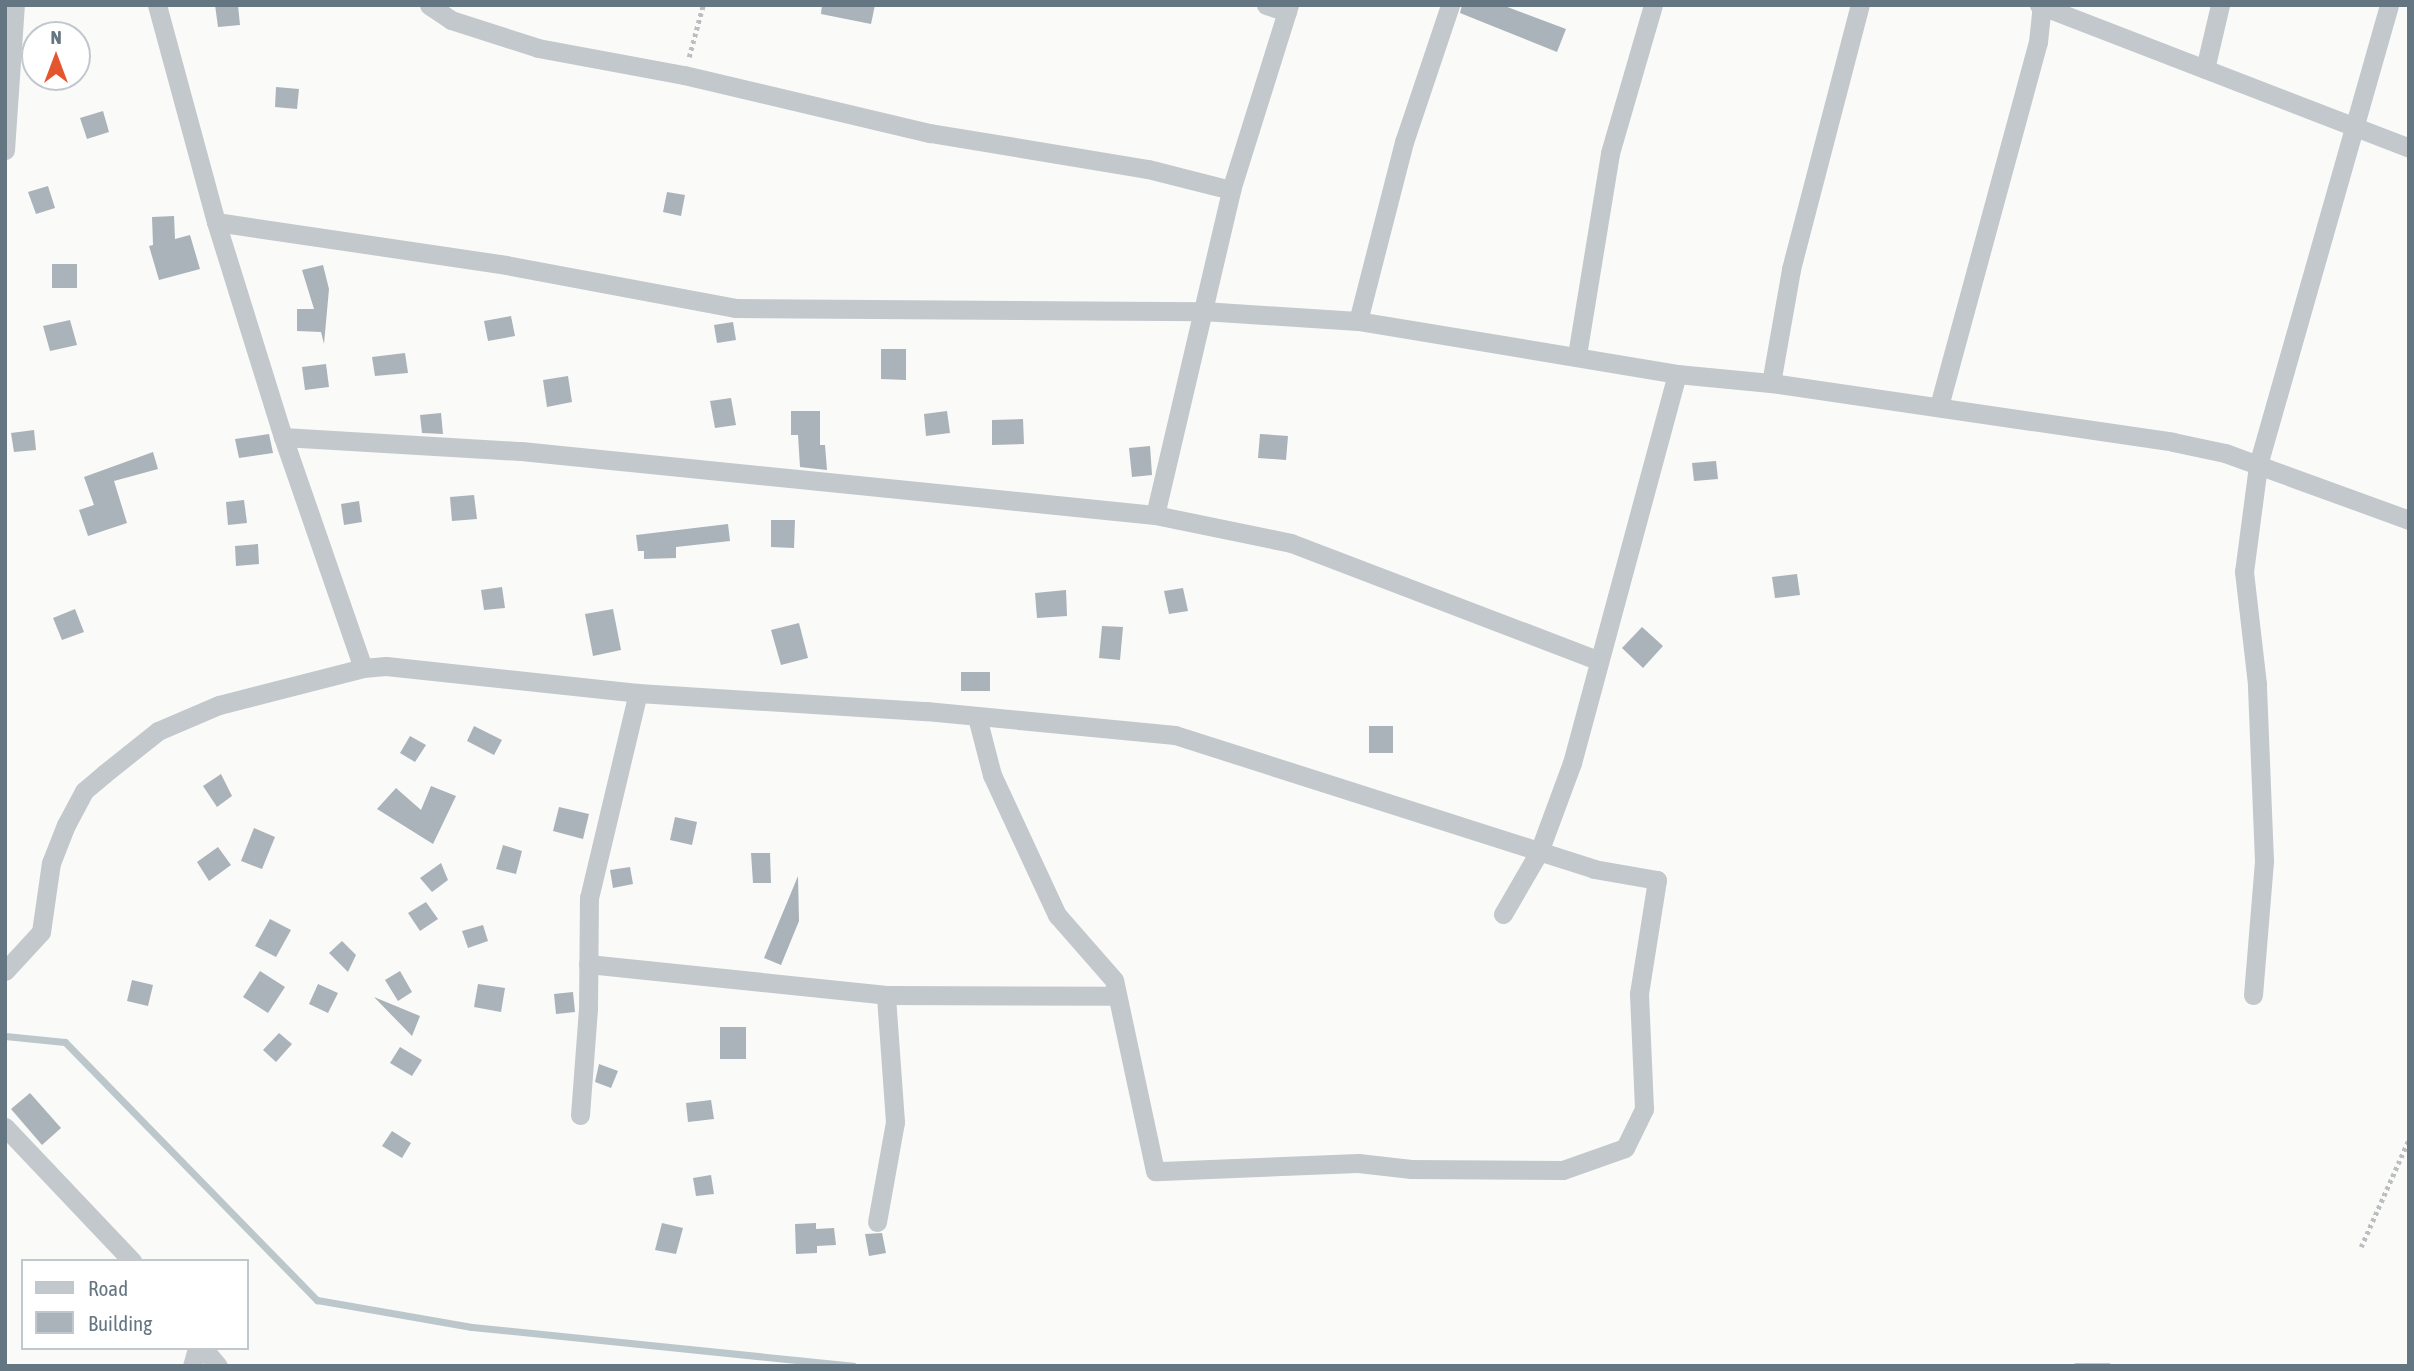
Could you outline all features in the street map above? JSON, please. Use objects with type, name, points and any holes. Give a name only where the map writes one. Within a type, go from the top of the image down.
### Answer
[{"type":"street","points":[[5,150],[15,5]]},
{"type":"street","points":[[157,5],[216,222],[283,438],[363,668]]},
{"type":"street","points":[[429,5],[451,20],[538,48],[684,75],[930,133],[1148,169],[1231,190]]},
{"type":"street","points":[[1155,515],[1231,190],[1288,8],[1266,5]]},
{"type":"street","points":[[1358,321],[1404,142],[1450,5]]},
{"type":"street","points":[[1577,355],[1610,153],[1653,5]]},
{"type":"street","points":[[1771,383],[1791,269],[1860,5]]},
{"type":"street","points":[[2205,69],[2220,5]]},
{"type":"street","points":[[2253,995],[2264,860],[2257,684],[2244,572],[2258,465],[2389,5]]},
{"type":"street","points":[[1939,406],[2038,43],[2041,6],[2409,148]]},
{"type":"street","points":[[216,222],[506,265],[736,308],[1203,311],[1358,321],[1577,355],[1677,374],[1771,383],[1939,406],[2173,442],[2258,465],[2409,520]]},
{"type":"street","points":[[1503,914],[1539,852],[1572,763],[1597,660],[1677,374]]},
{"type":"street","points":[[283,438],[521,451],[1155,515],[1292,543],[1597,660]]},
{"type":"street","points":[[5,971],[41,932],[51,863],[66,825],[84,791],[104,774],[158,731],[219,705],[363,668],[386,666],[638,693],[977,717],[1175,735],[1594,869],[1657,880],[1639,994],[1644,1109],[1625,1148],[1598,1161],[1563,1170],[1411,1169],[1358,1163],[1155,1171],[1114,980],[1057,915],[992,775],[977,717]]},
{"type":"street","points":[[580,1115],[589,898],[598,847],[638,693]]},
{"type":"street","points":[[588,964],[886,995],[1117,996]]},
{"type":"street","points":[[877,1222],[895,1122],[886,995]]},
{"type":"street","points":[[5,1127],[130,1259]]},
{"type":"street","points":[[205,1350],[218,1366]]},
{"type":"path","points":[[684,75],[704,5]]},
{"type":"path","points":[[2361,1247],[2409,1139]]},
{"type":"building","points":[[215,5],[238,5],[240,25],[218,27]]},
{"type":"building","points":[[822,5],[875,5],[871,24],[821,14]]},
{"type":"building","points":[[1462,5],[1502,5],[1566,29],[1557,52],[1460,13]]},
{"type":"building","points":[[276,87],[299,89],[297,109],[275,107]]},
{"type":"building","points":[[103,111],[109,132],[87,139],[80,118]]},
{"type":"building","points":[[48,186],[55,208],[36,214],[28,192]]},
{"type":"building","points":[[667,192],[685,195],[681,216],[663,212]]},
{"type":"building","points":[[174,216],[175,239],[190,235],[200,269],[159,280],[149,246],[153,245],[152,217]]},
{"type":"building","points":[[52,264],[77,264],[77,288],[52,288]]},
{"type":"building","points":[[323,265],[329,289],[324,344],[321,332],[297,331],[297,309],[314,309],[302,270]]},
{"type":"building","points":[[511,316],[515,336],[488,341],[484,321]]},
{"type":"building","points":[[70,320],[77,345],[50,351],[43,326]]},
{"type":"building","points":[[733,322],[736,340],[717,343],[714,325]]},
{"type":"building","points":[[881,349],[906,349],[906,380],[881,379]]},
{"type":"building","points":[[405,353],[408,373],[375,376],[372,357]]},
{"type":"building","points":[[326,364],[329,387],[305,390],[302,367]]},
{"type":"building","points":[[568,376],[572,402],[547,407],[543,380]]},
{"type":"building","points":[[731,398],[736,425],[715,428],[710,401]]},
{"type":"building","points":[[791,411],[820,411],[820,445],[825,445],[827,470],[800,467],[798,435],[791,435]]},
{"type":"building","points":[[947,411],[950,433],[926,436],[924,414]]},
{"type":"building","points":[[441,413],[443,434],[422,433],[420,415]]},
{"type":"building","points":[[1023,419],[1024,444],[992,445],[992,420]]},
{"type":"building","points":[[34,430],[36,450],[14,452],[11,433]]},
{"type":"building","points":[[269,434],[273,453],[239,458],[235,439]]},
{"type":"building","points":[[1260,434],[1288,436],[1286,460],[1258,458]]},
{"type":"building","points":[[1150,446],[1152,475],[1132,477],[1129,448]]},
{"type":"building","points":[[153,452],[158,469],[114,481],[127,523],[88,536],[79,510],[94,505],[84,477]]},
{"type":"building","points":[[1716,461],[1718,479],[1694,481],[1692,463]]},
{"type":"building","points":[[474,495],[477,519],[452,521],[450,497]]},
{"type":"building","points":[[244,500],[247,523],[228,525],[226,502]]},
{"type":"building","points":[[359,501],[362,522],[344,525],[341,504]]},
{"type":"building","points":[[771,520],[795,520],[794,548],[771,547]]},
{"type":"building","points":[[728,524],[730,541],[676,547],[676,558],[644,559],[644,551],[638,551],[636,535]]},
{"type":"building","points":[[258,544],[259,564],[236,566],[235,546]]},
{"type":"building","points":[[1797,574],[1800,595],[1775,598],[1772,577]]},
{"type":"building","points":[[502,587],[505,608],[484,610],[481,590]]},
{"type":"building","points":[[1183,588],[1188,611],[1169,614],[1164,591]]},
{"type":"building","points":[[1066,590],[1067,616],[1037,618],[1035,593]]},
{"type":"building","points":[[75,609],[84,632],[62,640],[53,618]]},
{"type":"building","points":[[613,609],[621,650],[593,656],[585,614]]},
{"type":"building","points":[[799,623],[808,658],[781,665],[771,630]]},
{"type":"building","points":[[1102,626],[1123,627],[1120,660],[1099,658]]},
{"type":"building","points":[[1642,627],[1663,646],[1643,668],[1622,648]]},
{"type":"building","points":[[961,672],[990,672],[990,691],[961,691]]},
{"type":"building","points":[[474,726],[502,740],[494,755],[467,741]]},
{"type":"building","points":[[1369,726],[1393,726],[1393,753],[1369,753]]},
{"type":"building","points":[[410,736],[426,745],[415,762],[400,753]]},
{"type":"building","points":[[221,774],[232,796],[217,807],[203,786]]},
{"type":"building","points":[[431,786],[456,796],[433,844],[377,809],[396,788],[421,810]]},
{"type":"building","points":[[559,807],[589,814],[583,839],[553,831]]},
{"type":"building","points":[[675,817],[697,822],[692,845],[670,840]]},
{"type":"building","points":[[254,828],[275,837],[262,869],[241,861]]},
{"type":"building","points":[[503,845],[522,851],[516,874],[496,869]]},
{"type":"building","points":[[218,847],[231,865],[209,881],[197,862]]},
{"type":"building","points":[[751,853],[770,853],[771,883],[753,883]]},
{"type":"building","points":[[441,863],[448,880],[432,892],[420,878]]},
{"type":"building","points":[[630,867],[633,884],[613,888],[610,870]]},
{"type":"building","points":[[798,876],[799,921],[781,965],[764,958]]},
{"type":"building","points":[[426,902],[438,919],[420,931],[408,913]]},
{"type":"building","points":[[270,919],[291,930],[276,957],[255,946]]},
{"type":"building","points":[[483,925],[488,941],[468,948],[462,931]]},
{"type":"building","points":[[342,941],[356,955],[348,972],[329,953]]},
{"type":"building","points":[[260,971],[285,987],[268,1013],[243,997]]},
{"type":"building","points":[[400,971],[412,992],[398,1001],[385,980]]},
{"type":"building","points":[[132,980],[153,985],[148,1006],[127,1001]]},
{"type":"building","points":[[318,984],[338,993],[328,1013],[309,1004]]},
{"type":"building","points":[[478,984],[505,988],[501,1012],[474,1007]]},
{"type":"building","points":[[573,992],[575,1012],[556,1014],[554,994]]},
{"type":"building","points":[[374,997],[420,1016],[412,1036]]},
{"type":"building","points":[[720,1027],[746,1027],[746,1059],[720,1059]]},
{"type":"building","points":[[279,1033],[292,1044],[276,1062],[263,1050]]},
{"type":"building","points":[[400,1047],[422,1060],[412,1076],[390,1063]]},
{"type":"building","points":[[599,1064],[618,1071],[611,1088],[595,1082]]},
{"type":"building","points":[[30,1093],[61,1128],[42,1145],[11,1109]]},
{"type":"building","points":[[711,1100],[714,1119],[688,1122],[686,1103]]},
{"type":"building","points":[[392,1131],[411,1143],[402,1158],[382,1146]]},
{"type":"building","points":[[711,1175],[714,1194],[696,1196],[693,1178]]},
{"type":"building","points":[[662,1223],[683,1228],[676,1254],[655,1250]]},
{"type":"building","points":[[816,1223],[816,1229],[834,1228],[836,1245],[817,1246],[817,1253],[796,1254],[795,1224]]},
{"type":"building","points":[[882,1233],[886,1253],[869,1256],[865,1234]]},
{"type":"waterway","points":[[5,1036],[65,1042],[317,1300],[472,1327],[853,1366]]},
{"type":"waterway","points":[[2076,1366],[2108,1366]]}]
